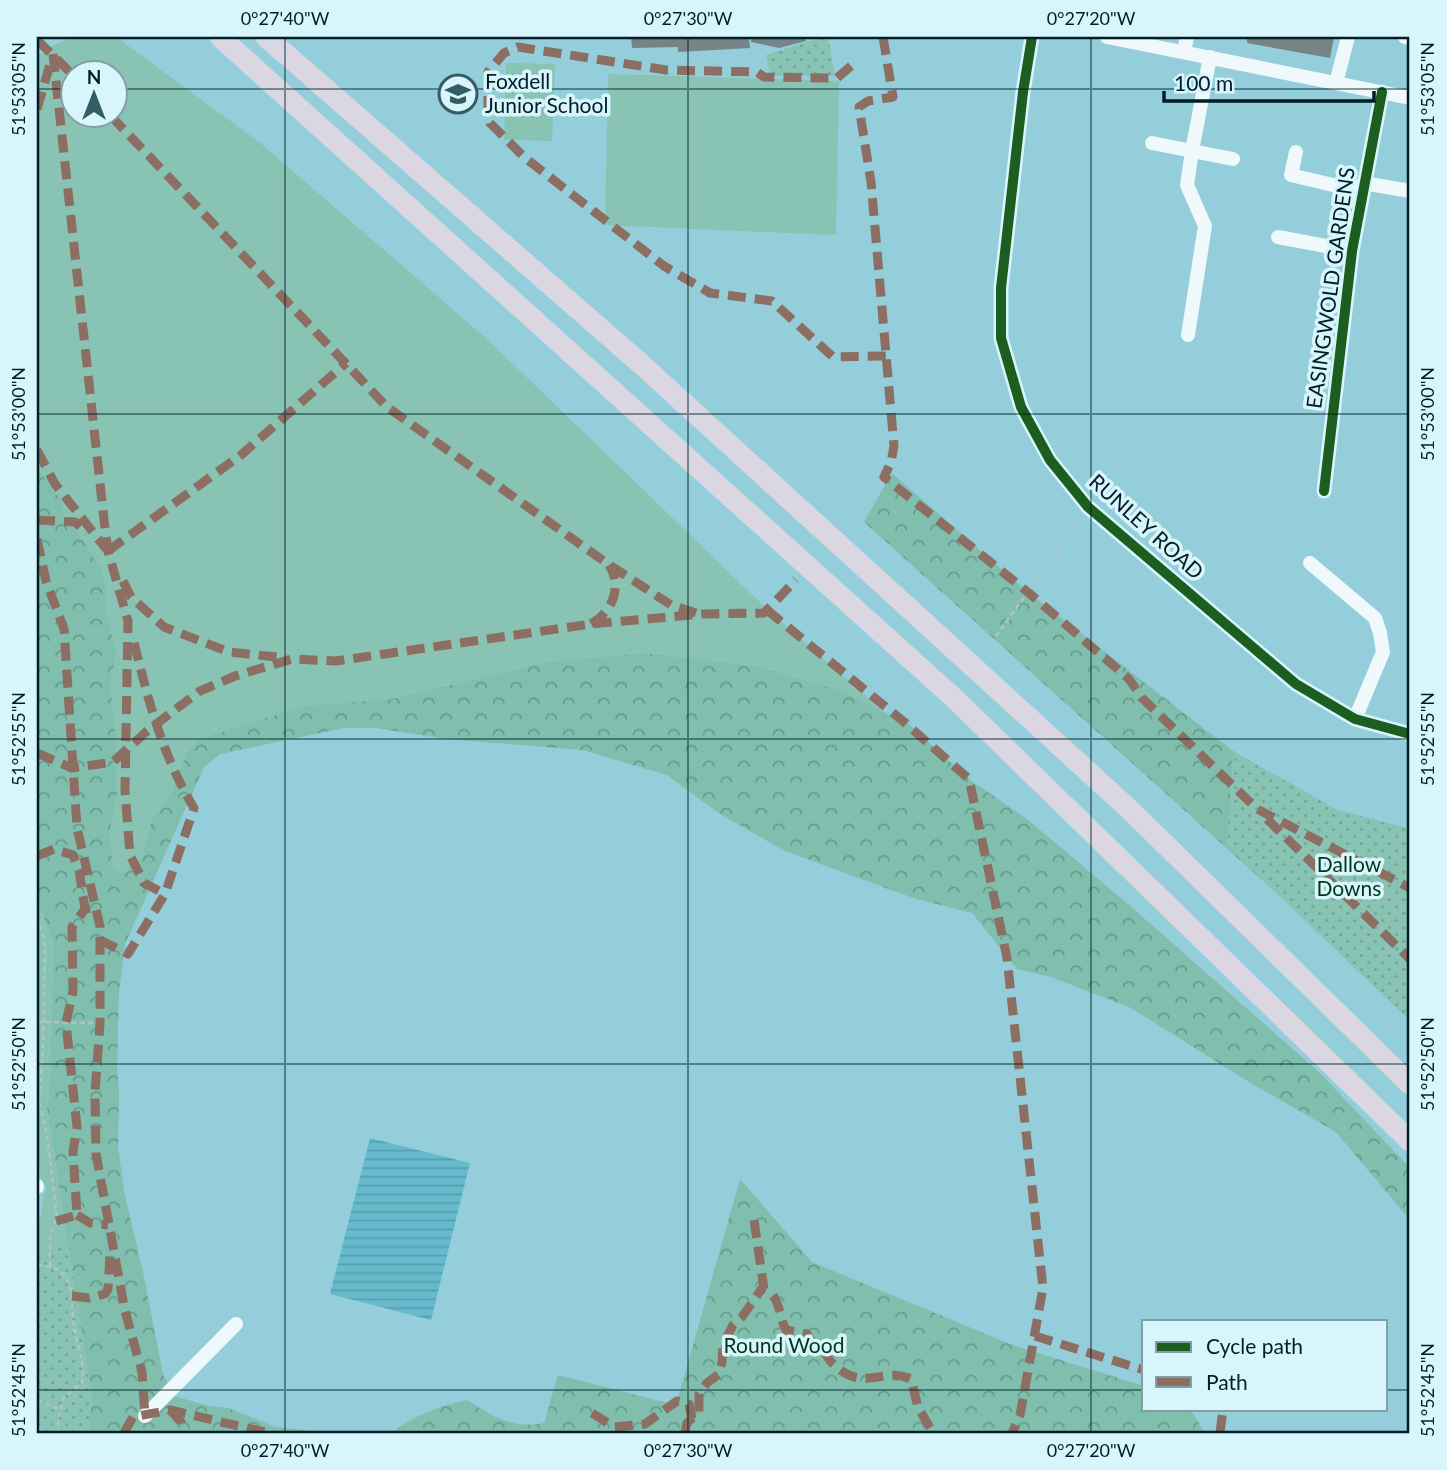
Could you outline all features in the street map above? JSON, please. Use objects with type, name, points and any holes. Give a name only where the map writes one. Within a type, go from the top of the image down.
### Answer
[{"type":"highway","points":[[220,37],[955,699],[1410,1141]]},
{"type":"highway","points":[[266,37],[651,373],[1128,808],[1410,1084]]},
{"type":"street","name":"RUNLEY ROAD","points":[[1032,37],[1023,92],[1001,288],[1001,338],[1021,407],[1051,460],[1088,507],[1296,684],[1355,719],[1410,734]]},
{"type":"street","points":[[1336,83],[1348,37]]},
{"type":"street","points":[[1405,37],[1410,38]]},
{"type":"street","points":[[1116,38],[1185,44],[1210,57],[1410,98]]},
{"type":"street","points":[[1188,335],[1205,226],[1186,185],[1210,57]]},
{"type":"street","name":"EASINGWOLD GARDENS","points":[[1324,491],[1352,251],[1382,92]]},
{"type":"street","points":[[1152,143],[1233,159]]},
{"type":"street","points":[[1296,152],[1291,175],[1363,187],[1410,191]]},
{"type":"street","points":[[1278,237],[1352,251]]},
{"type":"street","points":[[1310,563],[1375,618],[1380,633],[1383,652],[1355,719]]},
{"type":"street","points":[[145,1416],[236,1324]]},
{"type":"path","points":[[855,520],[884,477]]},
{"type":"path","points":[[991,643],[1088,507]]},
{"type":"path","points":[[37,917],[45,951],[42,1022],[44,1048],[39,1101],[47,1134],[57,1218],[50,1236],[50,1266]]},
{"type":"path","points":[[37,1022],[100,1023]]},
{"type":"path","points":[[37,1265],[50,1266],[65,1276],[71,1289],[74,1331],[83,1378],[63,1399],[59,1433]]},
{"type":"path","points":[[37,1400],[60,1409]]},
{"type":"green space","points":[[73,37],[116,37],[259,142],[487,339],[768,610],[889,716],[839,690],[757,666],[644,653],[546,662],[392,699],[311,705],[198,740],[186,754],[173,789],[152,820],[141,859],[123,874],[112,869],[109,835],[117,795],[116,741],[110,682],[117,653],[106,613],[106,591],[82,538],[63,514],[62,502],[37,467],[37,57],[52,46]]},
{"type":"green space","points":[[828,37],[835,76],[770,76],[766,55]]},
{"type":"green space","points":[[506,63],[555,64],[552,141],[504,140]]},
{"type":"green space","points":[[608,74],[839,81],[836,235],[605,225]]},
{"type":"green space","points":[[37,467],[62,502],[63,514],[101,569],[106,591],[106,613],[117,653],[110,682],[116,741],[117,795],[109,835],[113,869],[123,873],[141,859],[152,820],[173,789],[186,754],[198,740],[261,719],[311,705],[392,699],[546,662],[644,653],[757,666],[839,690],[889,715],[897,713],[969,779],[1027,819],[1128,904],[1320,1073],[1410,1168],[1410,1220],[1336,1132],[1249,1082],[1131,1008],[1051,977],[1017,969],[972,913],[913,898],[785,851],[720,814],[667,775],[582,750],[446,739],[376,728],[344,728],[220,754],[204,767],[125,944],[119,992],[118,1146],[124,1191],[163,1374],[175,1396],[208,1406],[229,1408],[275,1427],[311,1433],[88,1433],[92,1399],[47,1108],[53,943],[37,899]]},
{"type":"green space","points":[[892,473],[1029,593],[1233,751],[1337,810],[1410,829],[1410,1013],[864,522]]},
{"type":"green space","name":"Dallow Downs","points":[[1233,751],[1337,810],[1410,829],[1410,1021],[1227,846]]},
{"type":"green space","points":[[37,899],[53,943],[47,1108],[68,1243],[37,1253],[37,1221],[40,1221],[47,1190],[41,1179],[37,1137]]},
{"type":"green space","name":"Round Wood","points":[[740,1179],[812,1262],[1010,1344],[1142,1385],[1142,1410],[1191,1410],[1205,1433],[391,1433],[427,1412],[467,1400],[513,1423],[544,1423],[558,1375],[676,1405]]},
{"type":"green space","points":[[68,1243],[92,1399],[88,1433],[41,1433],[40,1426],[37,1426],[37,1253]]},
{"type":"water","points":[[370,1138],[470,1163],[431,1320],[330,1294]]},
{"type":"building","points":[[631,37],[749,37],[750,48],[678,52],[678,47],[632,48]]},
{"type":"building","points":[[751,37],[805,37],[806,41],[779,48],[751,42]]},
{"type":"building","points":[[1247,37],[1334,37],[1330,58],[1247,43]]},
{"type":"marked path","points":[[883,37],[893,97],[868,101],[859,107],[871,182],[894,446],[884,477],[1029,593],[1129,679],[1142,698],[1257,809],[1410,888]]},
{"type":"marked path","points":[[37,40],[60,62]]},
{"type":"marked path","points":[[851,66],[837,78],[764,77],[757,72],[666,70],[518,47],[504,53],[488,72],[488,111],[490,123],[524,157],[664,266],[710,293],[772,301],[833,357],[886,356]]},
{"type":"marked path","points":[[53,54],[108,551],[128,621],[125,791],[130,855],[144,883],[165,894]]},
{"type":"marked path","points":[[37,109],[51,61]]},
{"type":"marked path","points":[[124,130],[387,407],[608,564],[671,605],[696,613]]},
{"type":"marked path","points":[[108,551],[241,455],[346,363]]},
{"type":"marked path","points":[[37,450],[55,484],[107,550]]},
{"type":"marked path","points":[[37,520],[75,522],[87,533]]},
{"type":"marked path","points":[[37,539],[46,581],[64,629],[77,828],[100,926],[96,1154],[125,1311],[142,1372],[145,1416]]},
{"type":"marked path","points":[[591,624],[605,613],[613,598],[615,582],[609,565]]},
{"type":"marked path","points":[[37,753],[72,768],[113,762],[147,731],[200,691],[235,676],[292,659],[336,661],[591,624],[702,614],[764,613],[796,580]]},
{"type":"marked path","points":[[123,581],[131,597],[164,627],[229,652],[286,658]]},
{"type":"marked path","points":[[767,610],[903,721],[969,779],[1007,958],[1043,1288],[1020,1415],[1012,1433]]},
{"type":"marked path","points":[[100,940],[128,954],[165,894],[194,808],[164,745],[132,634]]},
{"type":"marked path","points":[[1267,819],[1410,959]]},
{"type":"marked path","points":[[37,856],[54,849],[73,855],[79,870],[85,909],[92,908]]},
{"type":"marked path","points":[[56,1221],[77,1215],[73,1152],[77,1127],[66,1023],[73,991],[72,927],[85,909]]},
{"type":"marked path","points":[[77,1215],[90,1223],[108,1225]]},
{"type":"marked path","points":[[754,1220],[764,1289],[776,1301],[786,1330],[807,1334],[832,1363],[854,1377],[890,1375],[911,1379],[918,1407],[933,1433]]},
{"type":"marked path","points":[[72,1296],[89,1298],[105,1294],[108,1289],[110,1255]]},
{"type":"marked path","points":[[685,1433],[687,1423],[699,1412],[699,1394],[707,1383],[719,1374],[723,1345],[733,1325],[742,1317],[763,1287]]},
{"type":"marked path","points":[[1035,1336],[1142,1369]]},
{"type":"marked path","points":[[592,1413],[614,1427],[645,1424],[677,1401],[689,1404],[692,1419]]},
{"type":"marked path","points":[[170,1410],[181,1422],[184,1433]]},
{"type":"marked path","points":[[124,1433],[133,1417],[170,1410],[269,1433]]},
{"type":"marked path","points":[[1220,1433],[1223,1410]]},
{"type":"cycle path","points":[[1032,37],[1023,92],[1001,288],[1001,338],[1021,407],[1050,460],[1088,507],[1296,684],[1355,719],[1410,734]]},
{"type":"cycle path","points":[[1324,491],[1352,251],[1382,92]]},
{"type":"place","name":"Foxdell Junior School","points":[[458,94]]}]
